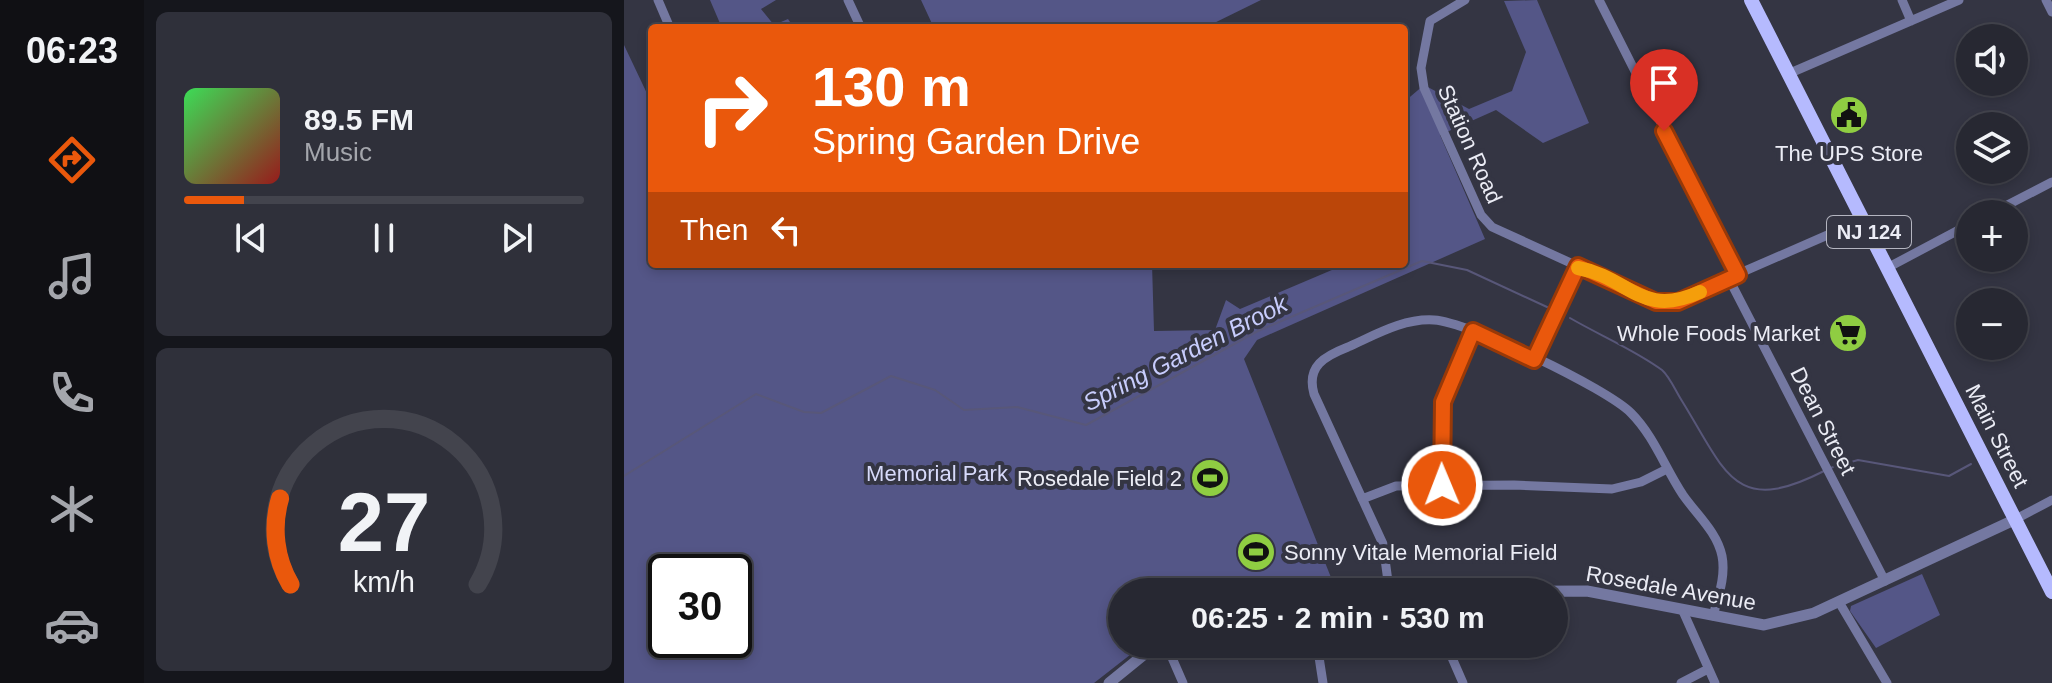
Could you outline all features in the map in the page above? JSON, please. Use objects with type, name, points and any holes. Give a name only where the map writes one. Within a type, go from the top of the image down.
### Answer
[{"type":"main road","name":"Main Street","points":[[1751,0],[2052,592]]},
{"type":"street","points":[[658,0],[668,24]]},
{"type":"street","points":[[848,0],[859,24]]},
{"type":"street","name":"Station Road","points":[[1465,0],[1430,21],[1421,68],[1424,88],[1486,222],[1659,303],[1678,302],[1862,220]]},
{"type":"street","name":"Dean Street","points":[[1599,0],[1885,581]]},
{"type":"street","points":[[1902,0],[1911,21]]},
{"type":"street","points":[[1788,74],[1959,0]]},
{"type":"street","points":[[2046,0],[2052,12]]},
{"type":"street","points":[[2017,200],[2052,182]]},
{"type":"street","points":[[1887,268],[1956,231]]},
{"type":"street","points":[[1534,360],[1578,266]]},
{"type":"street","points":[[1388,578],[1383,544],[1314,394],[1312,380],[1316,366],[1327,356],[1405,323],[1444,321],[1473,331],[1616,400],[1647,432],[1667,469],[1718,544],[1722,577],[1713,616]]},
{"type":"street","points":[[1442,485],[1443,402],[1473,331]]},
{"type":"street","points":[[1362,499],[1396,486],[1612,489],[1641,482],[1667,469]]},
{"type":"street","points":[[2014,520],[2052,500]]},
{"type":"street","name":"Rosedale Avenue","points":[[1568,590],[1751,624],[1779,623],[1839,602],[2014,520]]},
{"type":"street","points":[[1839,602],[1887,683]]},
{"type":"street","points":[[1682,609],[1715,683]]},
{"type":"street","points":[[1109,683],[1140,658]]},
{"type":"street","points":[[1172,658],[1183,683]]},
{"type":"street","points":[[1319,658],[1323,683]]},
{"type":"street","points":[[1452,658],[1463,683]]},
{"type":"street","points":[[1681,683],[1708,669]]},
{"type":"green space","points":[[710,0],[776,0],[761,9],[773,24],[720,24]]},
{"type":"green space","points":[[921,0],[1261,0],[1212,24],[932,24]]},
{"type":"green space","name":"Memorial Park","points":[[1537,0],[1589,123],[1543,143],[1496,110],[1440,135],[1485,239],[1257,340],[1244,359],[1331,578],[1108,578],[1108,658],[1126,658],[1094,683],[624,683],[624,45],[648,96],[648,268],[1152,268],[1154,331],[1215,330],[1226,300],[1240,309],[1337,268],[1408,268],[1408,99],[1424,85],[1469,109],[1512,91],[1526,52],[1504,1]]},
{"type":"green space","points":[[1922,574],[1940,615],[1876,648],[1850,611],[1851,606]]},
{"type":"waterway","name":"Spring Garden Brook","points":[[1408,267],[1422,261],[1467,270],[1547,307]]},
{"type":"waterway","name":"Spring Garden Brook","points":[[624,476],[756,394],[804,412],[821,413],[891,376],[935,390],[964,410],[1017,407],[1086,425],[1258,331],[1406,268]]},
{"type":"waterway","name":"Spring Garden Brook","points":[[1570,318],[1662,370],[1710,448],[1736,480],[1751,488],[1770,489],[1794,484],[1824,471]]},
{"type":"waterway","name":"Spring Garden Brook","points":[[1830,468],[1858,460],[1949,476],[1971,464]]},
{"type":"slow traffic","points":[[1578,268],[1659,303],[1678,302],[1700,292]]},
{"type":"place","name":"The UPS Store","points":[[1849,115]]},
{"type":"place","name":"Whole Foods Market","points":[[1848,333]]},
{"type":"place","name":"Rosedale Field 2","points":[[1210,478]]},
{"type":"place","name":"Sonny Vitale Memorial Field","points":[[1256,552]]},
{"type":"route","points":[[1442,485],[1443,402],[1473,331],[1534,360],[1578,266],[1656,302],[1669,304],[1738,275],[1664,131]]}]
